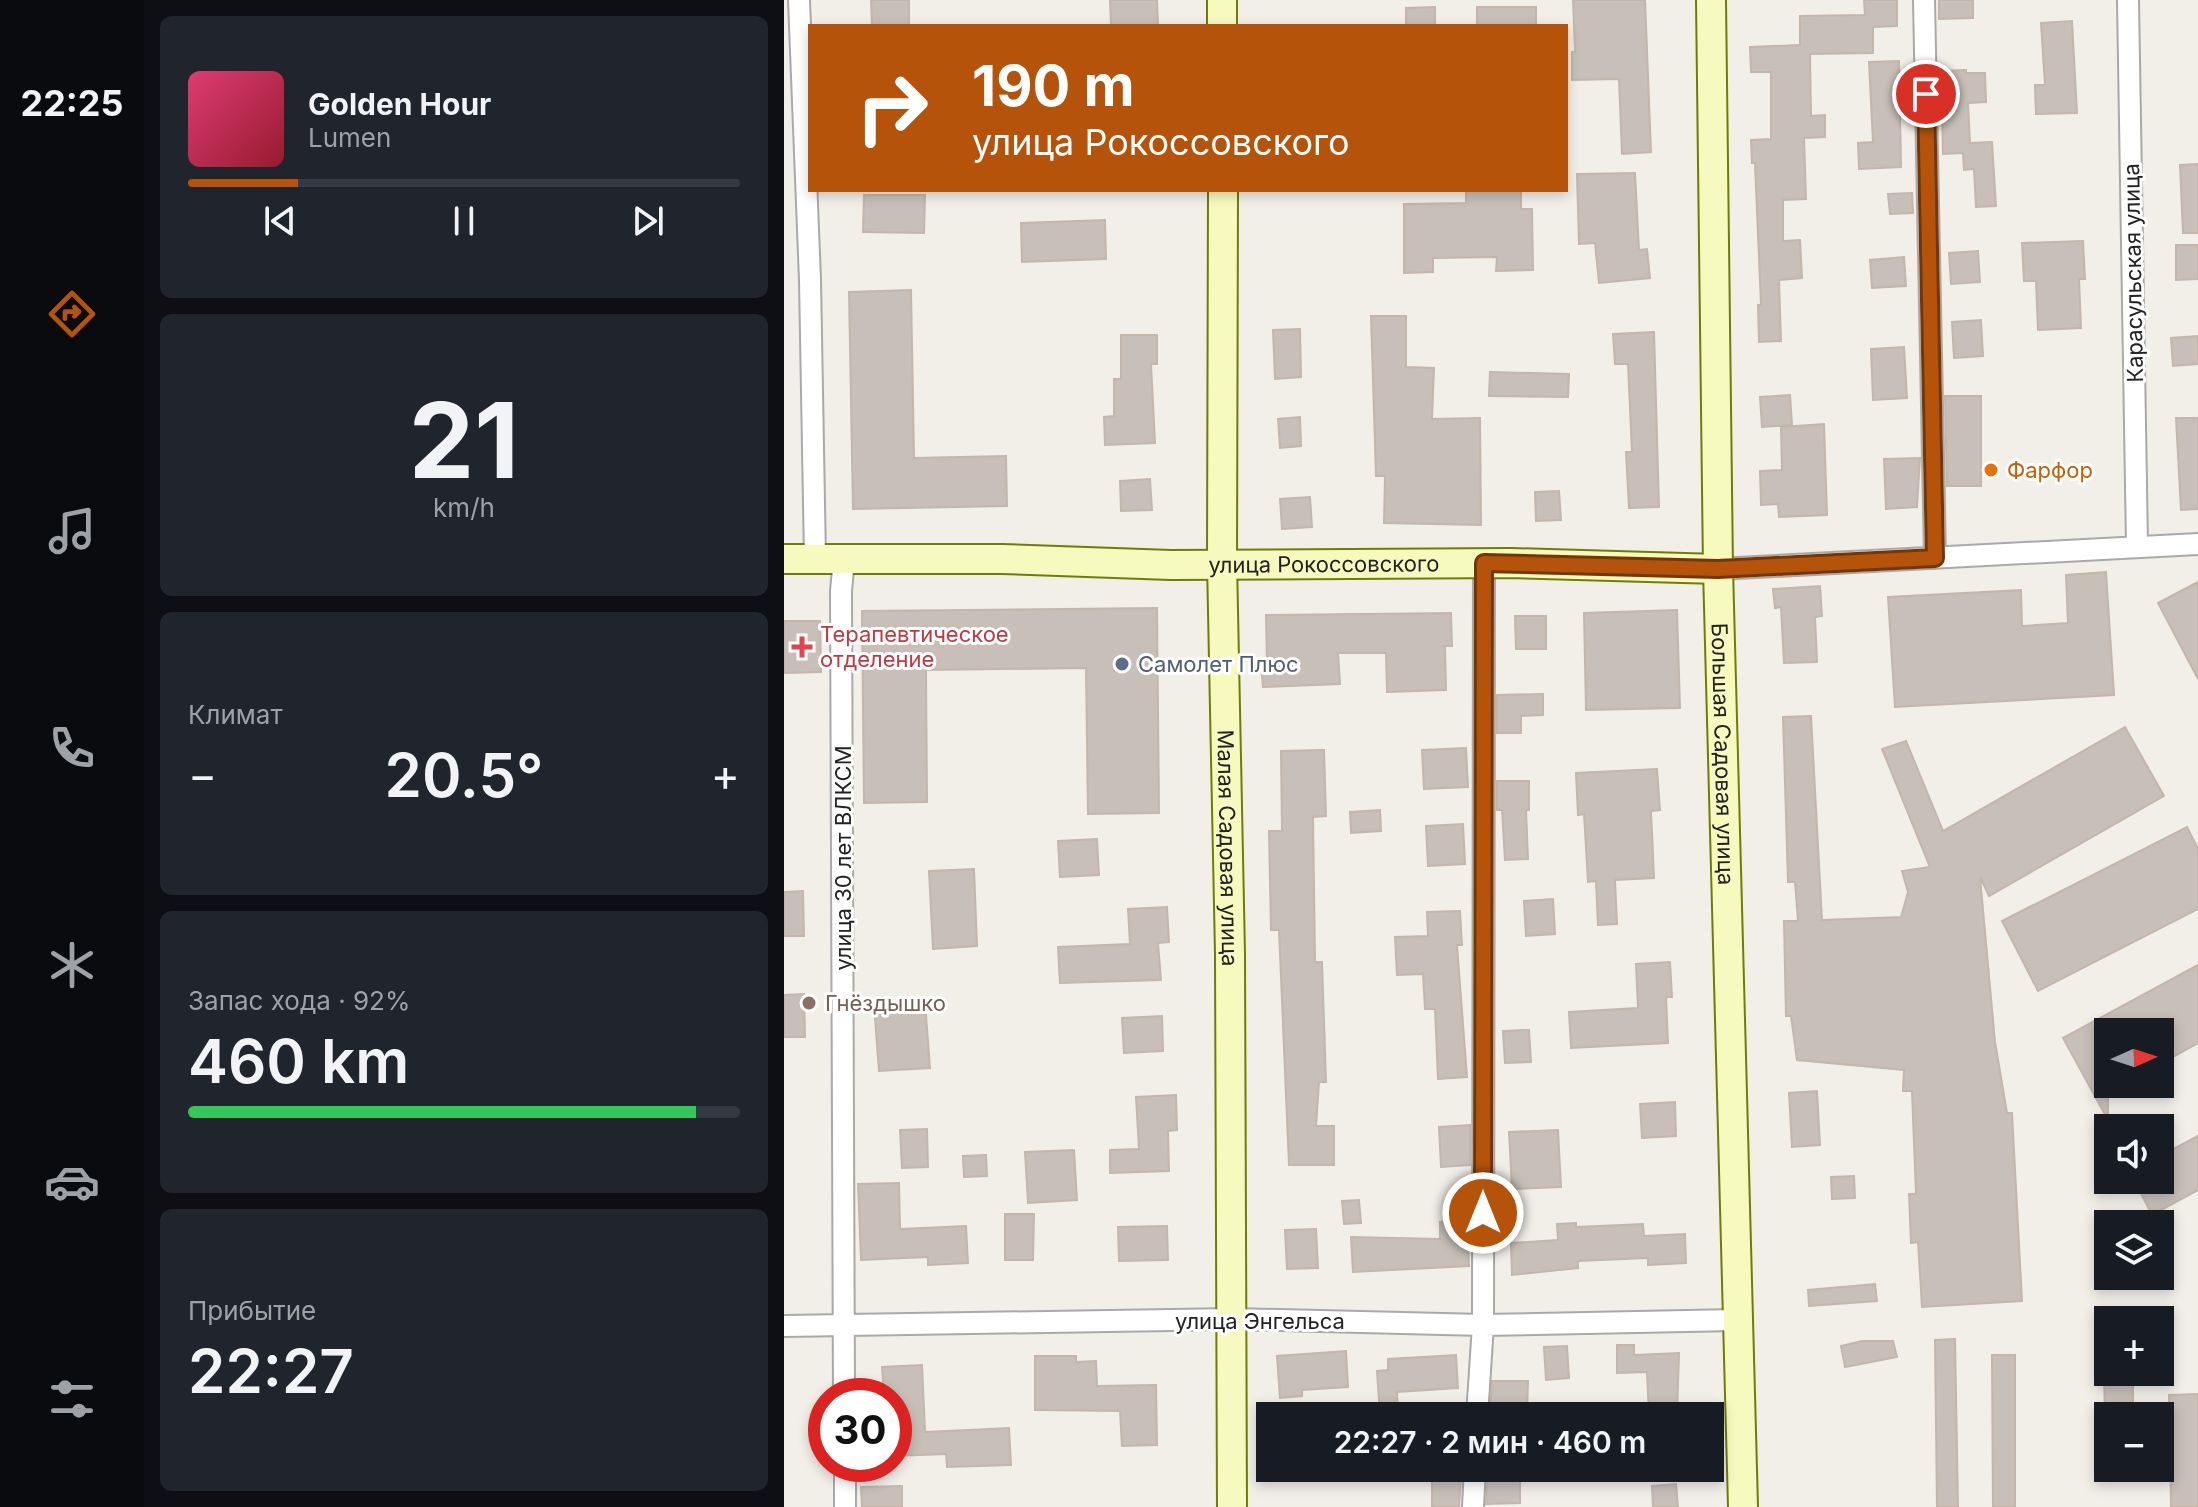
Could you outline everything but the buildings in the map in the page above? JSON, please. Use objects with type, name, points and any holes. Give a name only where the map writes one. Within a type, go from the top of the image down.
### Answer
[{"type":"street","points":[[799,0],[815,559]]},
{"type":"street","points":[[1222,0],[1222,24]]},
{"type":"street","name":"Большая Садовая улица","points":[[1711,0],[1718,569],[1743,1507]]},
{"type":"street","points":[[1924,0],[1935,558]]},
{"type":"street","name":"Карасульская улица","points":[[2128,0],[2137,546]]},
{"type":"street","name":"Малая Садовая улица","points":[[1223,192],[1222,562],[1234,1319],[1232,1507]]},
{"type":"street","name":"улица Рокоссовского","points":[[784,559],[1002,559],[1171,565],[1222,562],[1484,563],[1718,569],[2198,544]]},
{"type":"street","name":"улица 30 лет ВЛКСМ","points":[[844,559],[844,1378]]},
{"type":"street","points":[[1478,1402],[1483,1325],[1484,563]]},
{"type":"street","name":"улица Энгельса","points":[[784,1326],[1234,1319],[1483,1325],[1736,1320]]},
{"type":"street","points":[[845,1482],[845,1507]]},
{"type":"street","points":[[1473,1507],[1474,1482]]},
{"type":"place","name":"Фарфор","points":[[1991,470]]},
{"type":"place","name":"Терапевтическое отделение","points":[[802,647]]},
{"type":"place","name":"Самолет Плюс","points":[[1122,664]]},
{"type":"place","name":"Гнёздышко","points":[[809,1003]]},
{"type":"route","points":[[1483,1213],[1484,563],[1718,569],[1935,558],[1926,94]]}]
